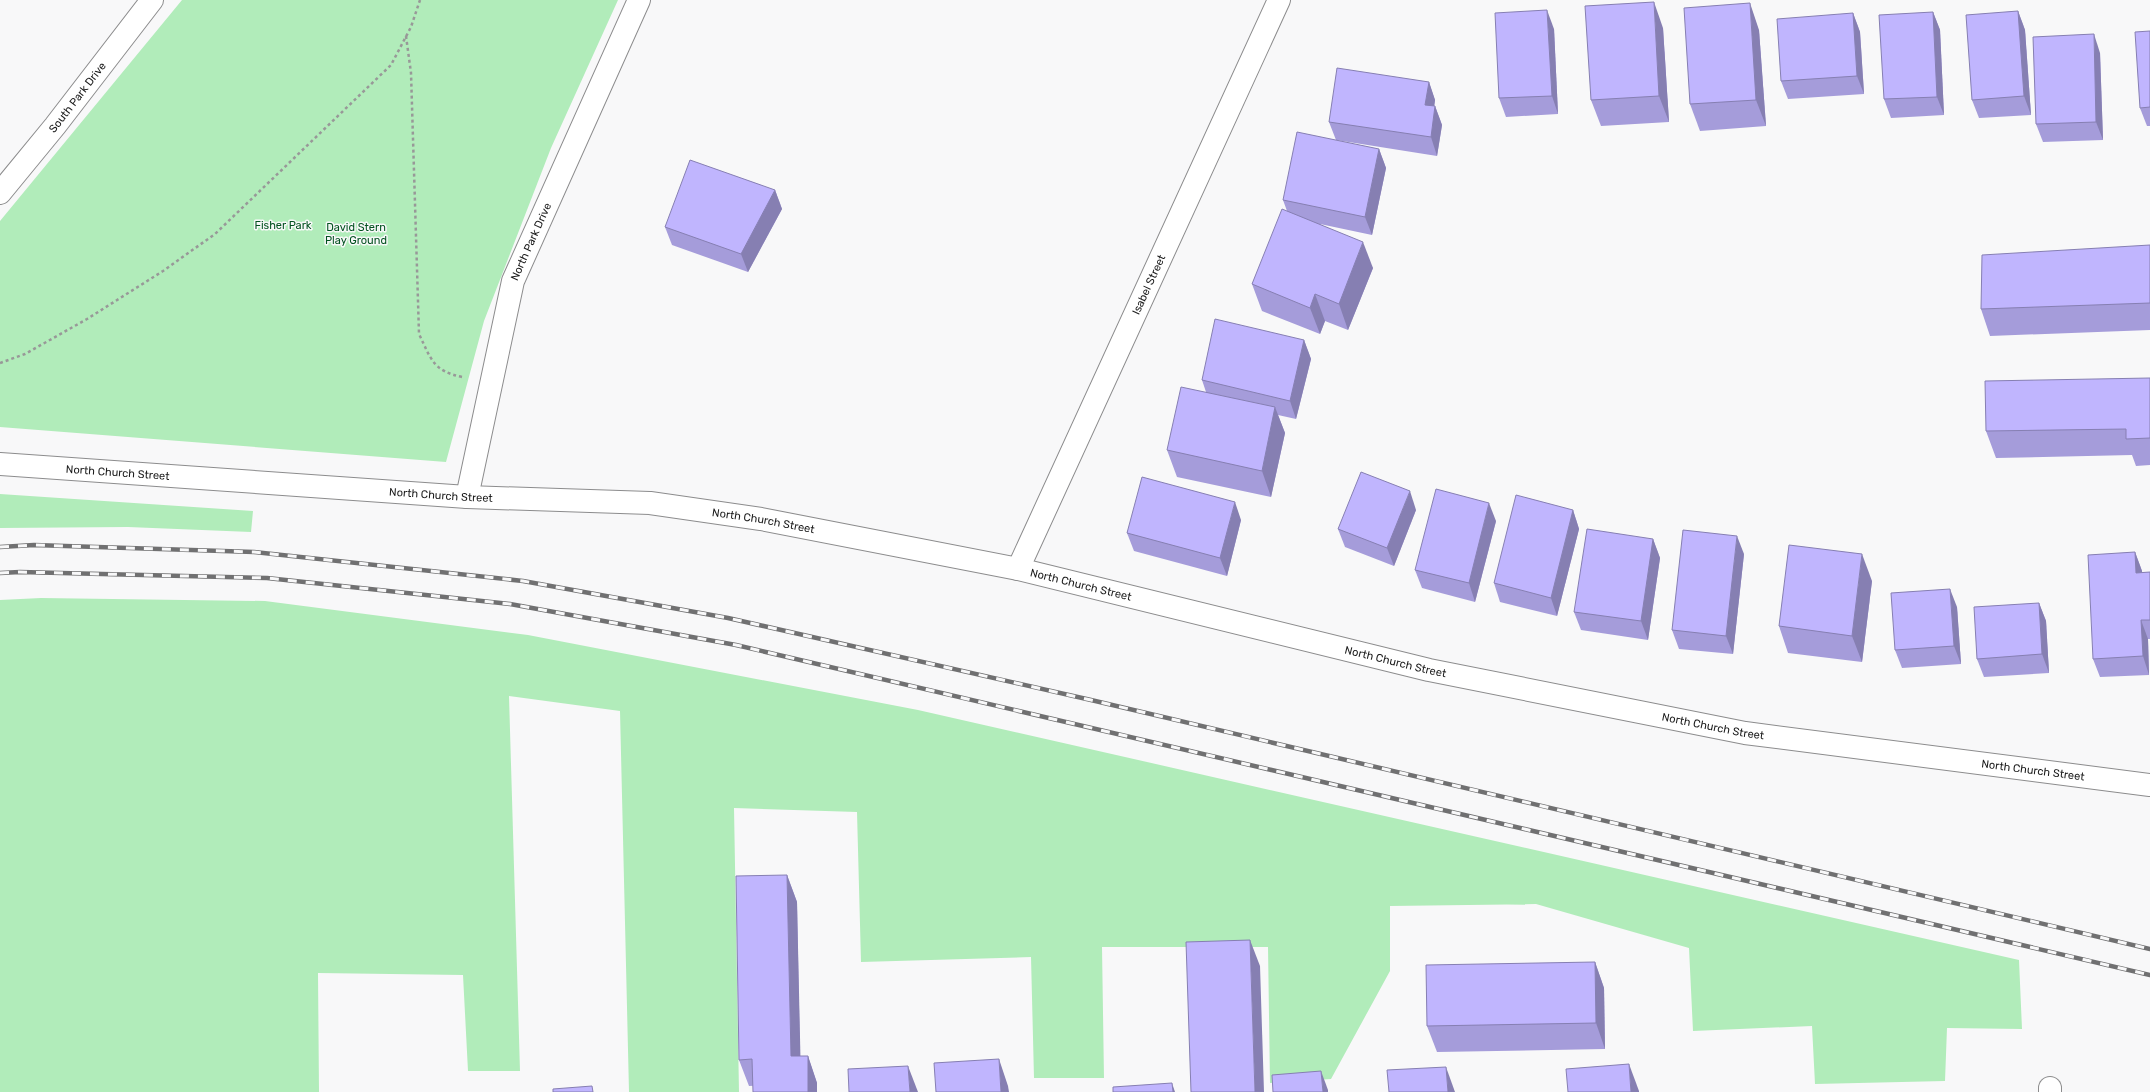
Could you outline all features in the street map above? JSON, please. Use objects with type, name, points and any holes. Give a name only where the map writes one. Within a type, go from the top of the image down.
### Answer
[{"type":"street","name":"South Park Drive","points":[[0,193],[55,126],[152,0]]},
{"type":"street","name":"North Park Drive","points":[[467,497],[513,281],[639,0]]},
{"type":"street","name":"Isabel Street","points":[[1018,569],[1279,0]]},
{"type":"street","name":"North Church Street","points":[[0,464],[467,497],[650,503],[761,519],[1018,569],[1429,670],[1745,733],[2150,785]]},
{"type":"path","points":[[0,363],[25,354],[87,319],[163,271],[215,234],[391,65],[406,36],[420,0]]},
{"type":"path","points":[[406,36],[412,73],[419,334],[434,364],[450,374],[491,383]]},
{"type":"green space","name":"Fisher Park","points":[[182,0],[618,0],[551,148],[484,321],[446,462],[0,427],[0,221]]},
{"type":"green space","points":[[0,494],[253,511],[251,532],[128,527],[0,528]]},
{"type":"green space","points":[[41,598],[265,601],[528,635],[918,710],[2019,960],[2022,1029],[1947,1028],[1945,1081],[1815,1084],[1812,1026],[1693,1031],[1689,948],[1536,904],[1390,906],[1390,971],[1331,1079],[1270,1083],[1268,947],[1102,947],[1104,1078],[1034,1078],[1031,957],[861,962],[857,812],[734,808],[739,1092],[629,1092],[620,711],[509,696],[520,1071],[468,1071],[463,975],[318,973],[319,1092],[0,1092],[0,600]]},
{"type":"building","points":[[1654,2],[1659,96],[1591,100],[1585,6]]},
{"type":"building","points":[[1750,3],[1756,100],[1690,104],[1684,8]]},
{"type":"building","points":[[1547,10],[1552,96],[1499,98],[1495,13]]},
{"type":"building","points":[[2018,11],[2024,96],[1972,100],[1966,15]]},
{"type":"building","points":[[1933,12],[1937,97],[1884,99],[1879,15]]},
{"type":"building","points":[[1853,13],[1857,76],[1781,81],[1777,19]]},
{"type":"building","points":[[2150,31],[2150,107],[2140,108],[2135,32]]},
{"type":"building","points":[[2094,34],[2096,122],[2036,124],[2033,37]]},
{"type":"building","points":[[1337,68],[1429,82],[1425,105],[1435,106],[1431,137],[1329,122]]},
{"type":"building","points":[[1297,132],[1379,149],[1365,217],[1283,200]]},
{"type":"building","points":[[690,160],[775,190],[741,254],[665,227]]},
{"type":"building","points":[[1282,209],[1363,242],[1339,304],[1315,294],[1310,308],[1252,284]]},
{"type":"building","points":[[2150,245],[2150,303],[1981,309],[1982,255]]},
{"type":"building","points":[[1215,319],[1304,340],[1290,401],[1202,380]]},
{"type":"building","points":[[2150,378],[2150,438],[2126,439],[2126,429],[1986,431],[1985,381]]},
{"type":"building","points":[[1181,387],[1275,407],[1262,471],[1167,450]]},
{"type":"building","points":[[1361,472],[1410,491],[1387,548],[1338,529]]},
{"type":"building","points":[[1142,477],[1235,502],[1220,558],[1127,533]]},
{"type":"building","points":[[1436,489],[1489,503],[1469,583],[1415,570]]},
{"type":"building","points":[[1516,495],[1573,510],[1551,598],[1494,583]]},
{"type":"building","points":[[1587,529],[1653,539],[1641,621],[1574,612]]},
{"type":"building","points":[[1683,530],[1737,536],[1726,636],[1672,630]]},
{"type":"building","points":[[1789,545],[1862,554],[1852,636],[1779,626]]},
{"type":"building","points":[[2135,552],[2136,573],[2150,572],[2150,620],[2141,620],[2143,656],[2093,659],[2088,555]]},
{"type":"building","points":[[1950,589],[1954,646],[1895,650],[1891,593]]},
{"type":"building","points":[[2039,603],[2042,654],[1977,659],[1974,607]]},
{"type":"building","points":[[787,875],[791,1056],[808,1056],[808,1092],[753,1092],[752,1059],[739,1060],[736,876]]},
{"type":"building","points":[[1250,940],[1255,1092],[1191,1092],[1186,942]]},
{"type":"building","points":[[1595,962],[1596,1023],[1427,1026],[1426,965]]},
{"type":"building","points":[[999,1059],[1001,1092],[936,1092],[934,1063]]},
{"type":"building","points":[[1629,1064],[1631,1092],[1568,1092],[1566,1069]]},
{"type":"building","points":[[908,1066],[910,1092],[849,1092],[848,1069]]},
{"type":"building","points":[[1446,1067],[1448,1092],[1389,1092],[1387,1070]]},
{"type":"building","points":[[1321,1071],[1323,1092],[1273,1092],[1272,1075]]},
{"type":"building","points":[[1172,1083],[1173,1092],[1113,1092],[1113,1087]]},
{"type":"building","points":[[592,1086],[593,1092],[553,1092],[553,1089]]},
{"type":"railway","points":[[0,547],[34,545],[254,552],[523,581],[728,618],[1091,700],[2150,949]]},
{"type":"railway","points":[[0,573],[20,572],[267,578],[510,604],[736,645],[2150,975]]},
{"type":"park label","name":"David Stern Play Ground","points":[[356,233]]}]
